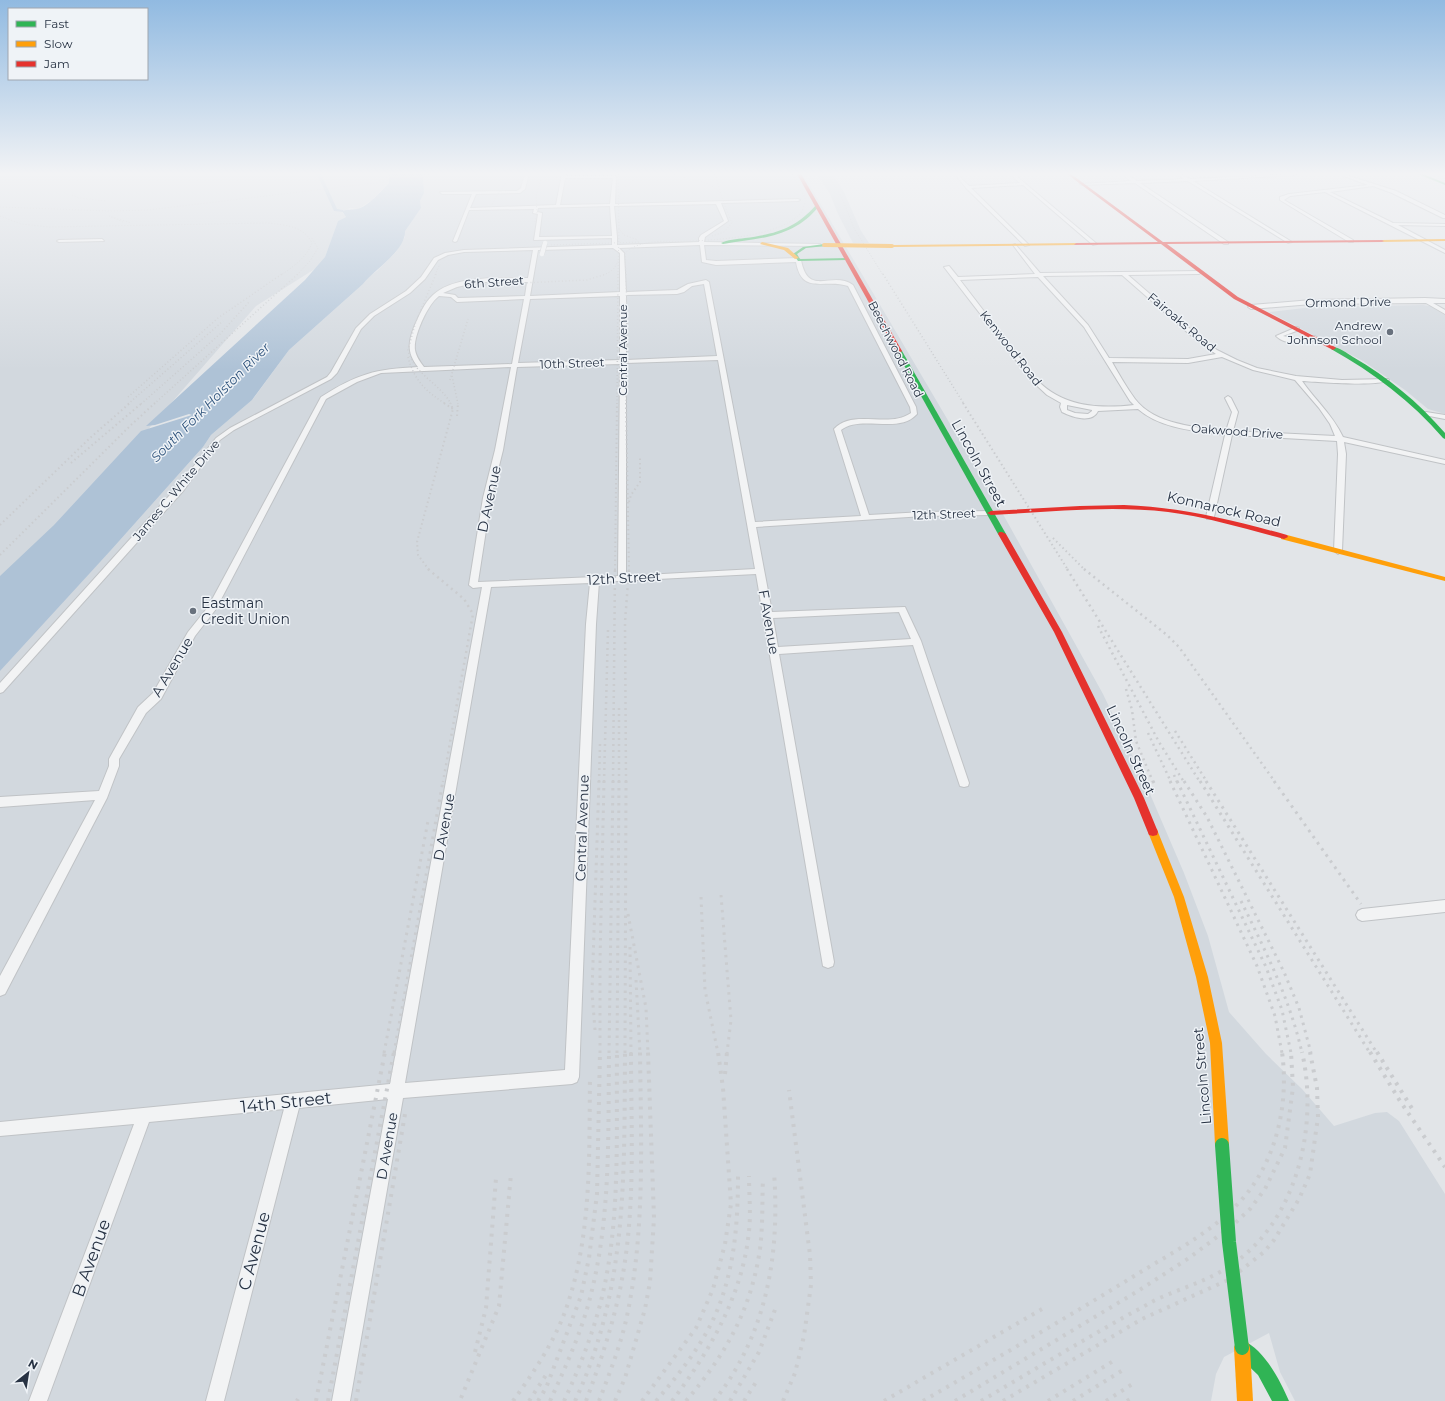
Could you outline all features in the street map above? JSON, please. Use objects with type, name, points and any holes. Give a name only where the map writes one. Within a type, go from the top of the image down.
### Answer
[{"type":"main road","points":[[723,243],[745,239]]},
{"type":"main road","points":[[795,239],[800,242],[824,245],[892,246],[1445,240]]},
{"type":"main road","name":"Lincoln Street","points":[[836,239],[1058,632],[1139,798],[1179,897],[1202,977],[1216,1043],[1228,1242],[1242,1348],[1253,1401]]},
{"type":"main road","points":[[1157,239],[1199,272],[1251,307],[1360,362],[1386,380],[1426,414],[1445,437]]},
{"type":"main road","points":[[762,243],[786,249],[797,259],[847,259]]},
{"type":"main road","points":[[797,259],[796,251],[805,247],[824,245]]},
{"type":"main road","name":"Konnarock Road","points":[[991,513],[1122,507],[1167,510],[1210,517],[1445,579]]},
{"type":"main road","points":[[1242,1348],[1245,1401]]},
{"type":"main road","points":[[1242,1348],[1264,1369],[1281,1401]]},
{"type":"street","points":[[538,239],[545,241],[573,239]]},
{"type":"street","points":[[614,246],[615,239]]},
{"type":"street","points":[[702,239],[704,260],[708,262],[797,259]]},
{"type":"street","points":[[1020,239],[1027,245]]},
{"type":"street","points":[[1090,239],[1095,244]]},
{"type":"street","points":[[1221,239],[1226,243]]},
{"type":"street","points":[[1286,239],[1290,242]]},
{"type":"street","points":[[59,241],[102,240]]},
{"type":"street","points":[[1420,240],[1445,252]]},
{"type":"street","name":"D Avenue","points":[[532,267],[542,254],[545,241]]},
{"type":"street","points":[[536,248],[723,243],[824,245]]},
{"type":"street","name":"Oakwood Drive","points":[[1015,245],[1039,275],[1086,326],[1138,407],[1149,414],[1172,424],[1195,430],[1340,439],[1445,462]]},
{"type":"street","name":"Central Avenue","points":[[614,246],[622,253],[622,579]]},
{"type":"street","name":"D Avenue","points":[[340,1401],[487,585],[473,585],[487,498],[499,450],[513,366],[536,248]]},
{"type":"street","name":"James C. White Drive","points":[[0,689],[181,488],[218,439],[232,429],[329,378],[334,373],[359,328],[372,315],[408,292],[423,278],[432,262],[440,256],[464,252],[536,248]]},
{"type":"street","name":"Beechwood Road","points":[[797,259],[803,276],[806,279],[815,282],[842,282],[850,286],[914,411],[912,417],[901,420],[850,422],[836,429],[866,518]]},
{"type":"street","name":"Kenwood Road","points":[[947,267],[1040,386],[1048,394],[1065,402],[1095,409],[1117,410],[1138,407]]},
{"type":"street","points":[[956,279],[1039,275],[1199,272]]},
{"type":"street","name":"Fairoaks Road","points":[[1124,274],[1206,345],[1222,355],[1259,369],[1298,378],[1332,382],[1386,380]]},
{"type":"street","name":"6th Street","points":[[423,370],[414,358],[411,346],[412,339],[422,314],[430,302],[439,294],[460,284],[485,281],[530,280]]},
{"type":"street","name":"F Avenue","points":[[622,293],[682,291],[690,285],[706,282],[752,525],[828,962]]},
{"type":"street","points":[[439,294],[453,296],[457,300],[622,293]]},
{"type":"street","points":[[1425,300],[1445,312]]},
{"type":"street","name":"Ormond Drive","points":[[1251,307],[1312,302],[1445,301]]},
{"type":"street","points":[[1297,329],[1279,334],[1278,336],[1293,341],[1315,338]]},
{"type":"street","points":[[1109,360],[1188,361],[1222,355]]},
{"type":"street","name":"10th Street","points":[[423,370],[721,358]]},
{"type":"street","name":"A Avenue","points":[[0,989],[103,795],[118,753],[142,710],[157,696],[191,634],[212,609],[323,398],[376,372],[390,370],[423,370]]},
{"type":"street","points":[[1298,378],[1299,382],[1327,416],[1340,439],[1342,454],[1338,551]]},
{"type":"street","points":[[1210,517],[1235,412],[1228,398]]},
{"type":"street","points":[[1065,402],[1063,407],[1064,410],[1074,415],[1090,416],[1095,412],[1095,409]]},
{"type":"street","points":[[1426,414],[1445,417]]},
{"type":"street","name":"12th Street","points":[[752,525],[947,513],[991,513]]},
{"type":"street","name":"12th Street","points":[[487,585],[760,571]]},
{"type":"street","name":"Central Avenue","points":[[572,1077],[591,624],[595,580]]},
{"type":"street","points":[[768,615],[902,610],[916,642],[964,783]]},
{"type":"street","points":[[774,651],[916,642]]},
{"type":"street","points":[[0,802],[103,795]]},
{"type":"street","points":[[1362,915],[1445,906]]},
{"type":"street","name":"14th Street","points":[[0,1129],[396,1091],[572,1077]]},
{"type":"street","name":"C Avenue","points":[[215,1401],[294,1101]]},
{"type":"street","name":"B Avenue","points":[[38,1401],[144,1116]]},
{"type":"shaded area","points":[[0,239],[331,239],[325,257],[318,267],[256,306],[102,482],[0,582]]},
{"type":"shaded area","points":[[404,239],[841,239],[999,507],[1103,694],[1144,780],[1184,873],[1208,936],[1229,1012],[1266,1054],[1302,1089],[1334,1126],[1375,1113],[1387,1112],[1399,1121],[1445,1194],[1445,1401],[1295,1401],[1280,1372],[1269,1333],[1224,1357],[1216,1374],[1211,1401],[0,1401],[0,668],[112,549],[203,447],[211,435],[253,399],[289,350],[363,284],[396,252]]},
{"type":"shaded area","points":[[851,239],[867,239],[869,243],[853,243]]},
{"type":"shaded area","points":[[1430,306],[1445,315],[1445,414],[1428,409],[1405,390],[1363,361],[1269,312],[1313,307]]},
{"type":"water","name":"South Fork Holston River","points":[[331,239],[403,239],[395,252],[363,284],[289,350],[252,400],[211,435],[203,447],[112,549],[0,671],[0,576],[54,525],[141,431],[192,415],[189,414],[155,425],[146,426],[305,280],[325,257]]},
{"type":"railway","points":[[281,275],[295,265],[307,253],[312,243],[310,239]]},
{"type":"railway","points":[[298,274],[310,261],[318,248],[313,239]]},
{"type":"railway","points":[[663,242],[719,239]]},
{"type":"railway","points":[[861,239],[883,275]]},
{"type":"railway","points":[[626,275],[625,253],[640,245],[651,242],[668,241]]},
{"type":"railway","points":[[619,243],[641,242]]},
{"type":"railway","points":[[551,245],[619,243]]},
{"type":"railway","points":[[618,275],[619,243]]},
{"type":"railway","points":[[604,275],[612,270],[618,261]]},
{"type":"railway","points":[[435,275],[440,264]]},
{"type":"railway","points":[[128,397],[218,318],[282,274]]},
{"type":"railway","points":[[154,404],[298,274]]},
{"type":"railway","points":[[436,274],[416,321],[408,350],[415,366],[440,390],[451,404]]},
{"type":"railway","points":[[617,404],[618,274]]},
{"type":"railway","points":[[626,274],[628,361],[626,375],[626,403]]},
{"type":"railway","points":[[883,274],[964,404]]},
{"type":"railway","points":[[478,285],[587,280],[604,275]]},
{"type":"railway","points":[[141,404],[220,334],[250,301]]},
{"type":"railway","points":[[450,380],[468,319]]},
{"type":"railway","points":[[128,404],[223,321]]},
{"type":"railway","points":[[408,357],[417,379],[432,395],[446,404]]},
{"type":"railway","points":[[452,376],[458,404]]},
{"type":"railway","points":[[0,525],[90,438],[130,403]]},
{"type":"railway","points":[[71,463],[142,403]]},
{"type":"railway","points":[[0,555],[155,403]]},
{"type":"railway","points":[[444,403],[453,409]]},
{"type":"railway","points":[[450,403],[453,409]]},
{"type":"railway","points":[[615,570],[617,403]]},
{"type":"railway","points":[[626,403],[629,569]]},
{"type":"railway","points":[[963,403],[1068,570]]},
{"type":"railway","points":[[457,416],[458,404]]},
{"type":"railway","points":[[429,570],[418,555],[417,542],[453,409]]},
{"type":"railway","points":[[629,502],[631,495],[640,482],[640,457]]},
{"type":"railway","points":[[1053,538],[1084,569]]},
{"type":"railway","points":[[613,782],[615,569]]},
{"type":"railway","points":[[626,782],[625,622],[629,569]]},
{"type":"railway","points":[[1067,569],[1200,782]]},
{"type":"railway","points":[[1084,569],[1167,635],[1179,647],[1275,782]]},
{"type":"railway","points":[[429,570],[464,599],[473,614],[443,782]]},
{"type":"railway","points":[[1098,626],[1159,742],[1184,782]]},
{"type":"railway","points":[[604,782],[608,630]]},
{"type":"railway","points":[[1126,689],[1132,710],[1136,741],[1153,782]]},
{"type":"railway","points":[[619,705],[619,781]]},
{"type":"railway","points":[[1175,731],[1207,782]]},
{"type":"railway","points":[[1148,733],[1171,782]]},
{"type":"railway","points":[[599,782],[600,744]]},
{"type":"railway","points":[[1174,775],[1177,782]]},
{"type":"railway","points":[[394,1053],[443,781]]},
{"type":"railway","points":[[595,1030],[592,992],[599,781]]},
{"type":"railway","points":[[600,1052],[600,960],[604,781]]},
{"type":"railway","points":[[609,1053],[613,781]]},
{"type":"railway","points":[[617,1053],[619,781]]},
{"type":"railway","points":[[1170,781],[1257,966],[1275,1016],[1282,1053]]},
{"type":"railway","points":[[1177,781],[1266,967],[1282,1010],[1291,1053]]},
{"type":"railway","points":[[1184,781],[1207,817],[1284,972],[1299,1008],[1311,1053]]},
{"type":"railway","points":[[1200,781],[1370,1053]]},
{"type":"railway","points":[[1206,781],[1377,1053]]},
{"type":"railway","points":[[1274,781],[1361,904]]},
{"type":"railway","points":[[625,1053],[626,782]]},
{"type":"railway","points":[[384,1053],[428,821]]},
{"type":"railway","points":[[721,895],[731,1020],[727,1053]]},
{"type":"railway","points":[[701,897],[705,990],[718,1053]]},
{"type":"railway","points":[[1241,901],[1268,956],[1284,994],[1302,1053]]},
{"type":"railway","points":[[628,914],[646,1008],[648,1053]]},
{"type":"railway","points":[[630,947],[631,1053]]},
{"type":"railway","points":[[636,980],[640,1053]]},
{"type":"railway","points":[[316,1401],[385,1052]]},
{"type":"railway","points":[[328,1401],[394,1052]]},
{"type":"railway","points":[[538,1401],[546,1388],[581,1296],[589,1258],[597,1194],[600,1052]]},
{"type":"railway","points":[[550,1401],[568,1362],[583,1321],[591,1294],[597,1264],[602,1234],[607,1174],[609,1052]]},
{"type":"railway","points":[[575,1401],[592,1358],[605,1316],[614,1273],[620,1230],[623,1186],[625,1052]]},
{"type":"railway","points":[[586,1401],[609,1332],[625,1261],[631,1183],[631,1052]]},
{"type":"railway","points":[[599,1401],[615,1357],[628,1311],[637,1247],[641,1182],[640,1052]]},
{"type":"railway","points":[[615,1401],[625,1378],[645,1309],[650,1282],[654,1218],[648,1052]]},
{"type":"railway","points":[[642,1401],[696,1328],[713,1289],[725,1244],[731,1204],[723,1088],[718,1052]]},
{"type":"railway","points":[[725,1074],[727,1052]]},
{"type":"railway","points":[[923,1401],[1181,1248],[1208,1230],[1233,1209],[1255,1182],[1265,1165],[1278,1129],[1284,1091],[1282,1052]]},
{"type":"railway","points":[[955,1401],[1138,1291],[1189,1258],[1233,1225],[1250,1209],[1265,1189],[1285,1148],[1293,1087],[1291,1052]]},
{"type":"railway","points":[[981,1401],[1135,1311],[1158,1299],[1222,1271],[1253,1247],[1272,1224],[1287,1198],[1298,1170],[1304,1141],[1307,1110],[1307,1081],[1302,1052]]},
{"type":"railway","points":[[1003,1401],[1142,1319],[1230,1279],[1264,1252],[1274,1240],[1299,1199],[1310,1174],[1318,1117],[1317,1088],[1310,1052]]},
{"type":"railway","points":[[1370,1052],[1400,1101],[1445,1167]]},
{"type":"railway","points":[[1377,1052],[1413,1110]]},
{"type":"railway","points":[[564,1401],[580,1365],[594,1327],[601,1301],[612,1240],[615,1209],[617,1146],[617,1053]]},
{"type":"railway","points":[[513,1401],[537,1366],[558,1329],[568,1303],[576,1275],[588,1191],[590,1077]]},
{"type":"railway","points":[[783,1401],[795,1373],[804,1336],[811,1285],[810,1255],[789,1090]]},
{"type":"railway","points":[[356,1401],[405,1114]]},
{"type":"railway","points":[[714,1401],[732,1375],[747,1349],[758,1321],[766,1292],[772,1263],[775,1233],[774,1172]]},
{"type":"railway","points":[[461,1398],[499,1306],[511,1174]]},
{"type":"railway","points":[[656,1401],[700,1344],[722,1298],[728,1278],[735,1238],[738,1176]]},
{"type":"railway","points":[[672,1401],[686,1382],[711,1342],[732,1299],[740,1277],[746,1254],[749,1231],[749,1176]]},
{"type":"railway","points":[[475,1352],[486,1308],[496,1178]]},
{"type":"railway","points":[[686,1401],[725,1348],[735,1330],[750,1292],[760,1249],[763,1178]]},
{"type":"railway","points":[[730,1401],[759,1352],[776,1307]]},
{"type":"railway","points":[[884,1401],[1042,1309]]},
{"type":"railway","points":[[1048,1401],[1115,1360]]},
{"type":"railway","points":[[1073,1401],[1123,1370]]},
{"type":"railway","points":[[529,1401],[548,1372]]},
{"type":"railway","points":[[744,1401],[758,1379]]},
{"type":"railway","points":[[1106,1401],[1134,1383]]},
{"type":"railway","points":[[1127,1401],[1132,1398]]},
{"type":"traffic: fast","points":[[723,243],[747,239]]},
{"type":"traffic: fast","points":[[824,245],[805,247],[795,254],[798,260],[847,259]]},
{"type":"traffic: fast","points":[[1333,348],[1365,366],[1394,386],[1420,410],[1445,437]]},
{"type":"traffic: fast","points":[[899,351],[1002,534]]},
{"type":"traffic: fast","points":[[1222,1145],[1229,1242],[1242,1348]]},
{"type":"traffic: fast","points":[[1242,1348],[1264,1369],[1281,1401]]},
{"type":"traffic: slow","points":[[1382,241],[1445,240]]},
{"type":"traffic: slow","points":[[762,243],[786,249],[797,258]]},
{"type":"traffic: slow","points":[[892,246],[1076,244]]},
{"type":"traffic: slow","points":[[824,245],[892,246]]},
{"type":"traffic: slow","points":[[1284,537],[1445,579]]},
{"type":"traffic: slow","points":[[1153,832],[1179,897],[1202,977],[1216,1043],[1222,1145]]},
{"type":"traffic: slow","points":[[1242,1348],[1245,1401]]},
{"type":"traffic: jam","points":[[836,239],[899,351]]},
{"type":"traffic: jam","points":[[1157,239],[1236,298],[1333,348]]},
{"type":"traffic: jam","points":[[1076,244],[1382,241]]},
{"type":"traffic: jam","points":[[991,513],[1102,507],[1146,508],[1183,512],[1212,518],[1284,537]]},
{"type":"traffic: jam","points":[[1002,534],[1058,632],[1139,798],[1153,832]]},
{"type":"place","name":"Andrew Johnson School","points":[[1390,332]]},
{"type":"place","name":"Eastman Credit Union","points":[[193,611]]}]
